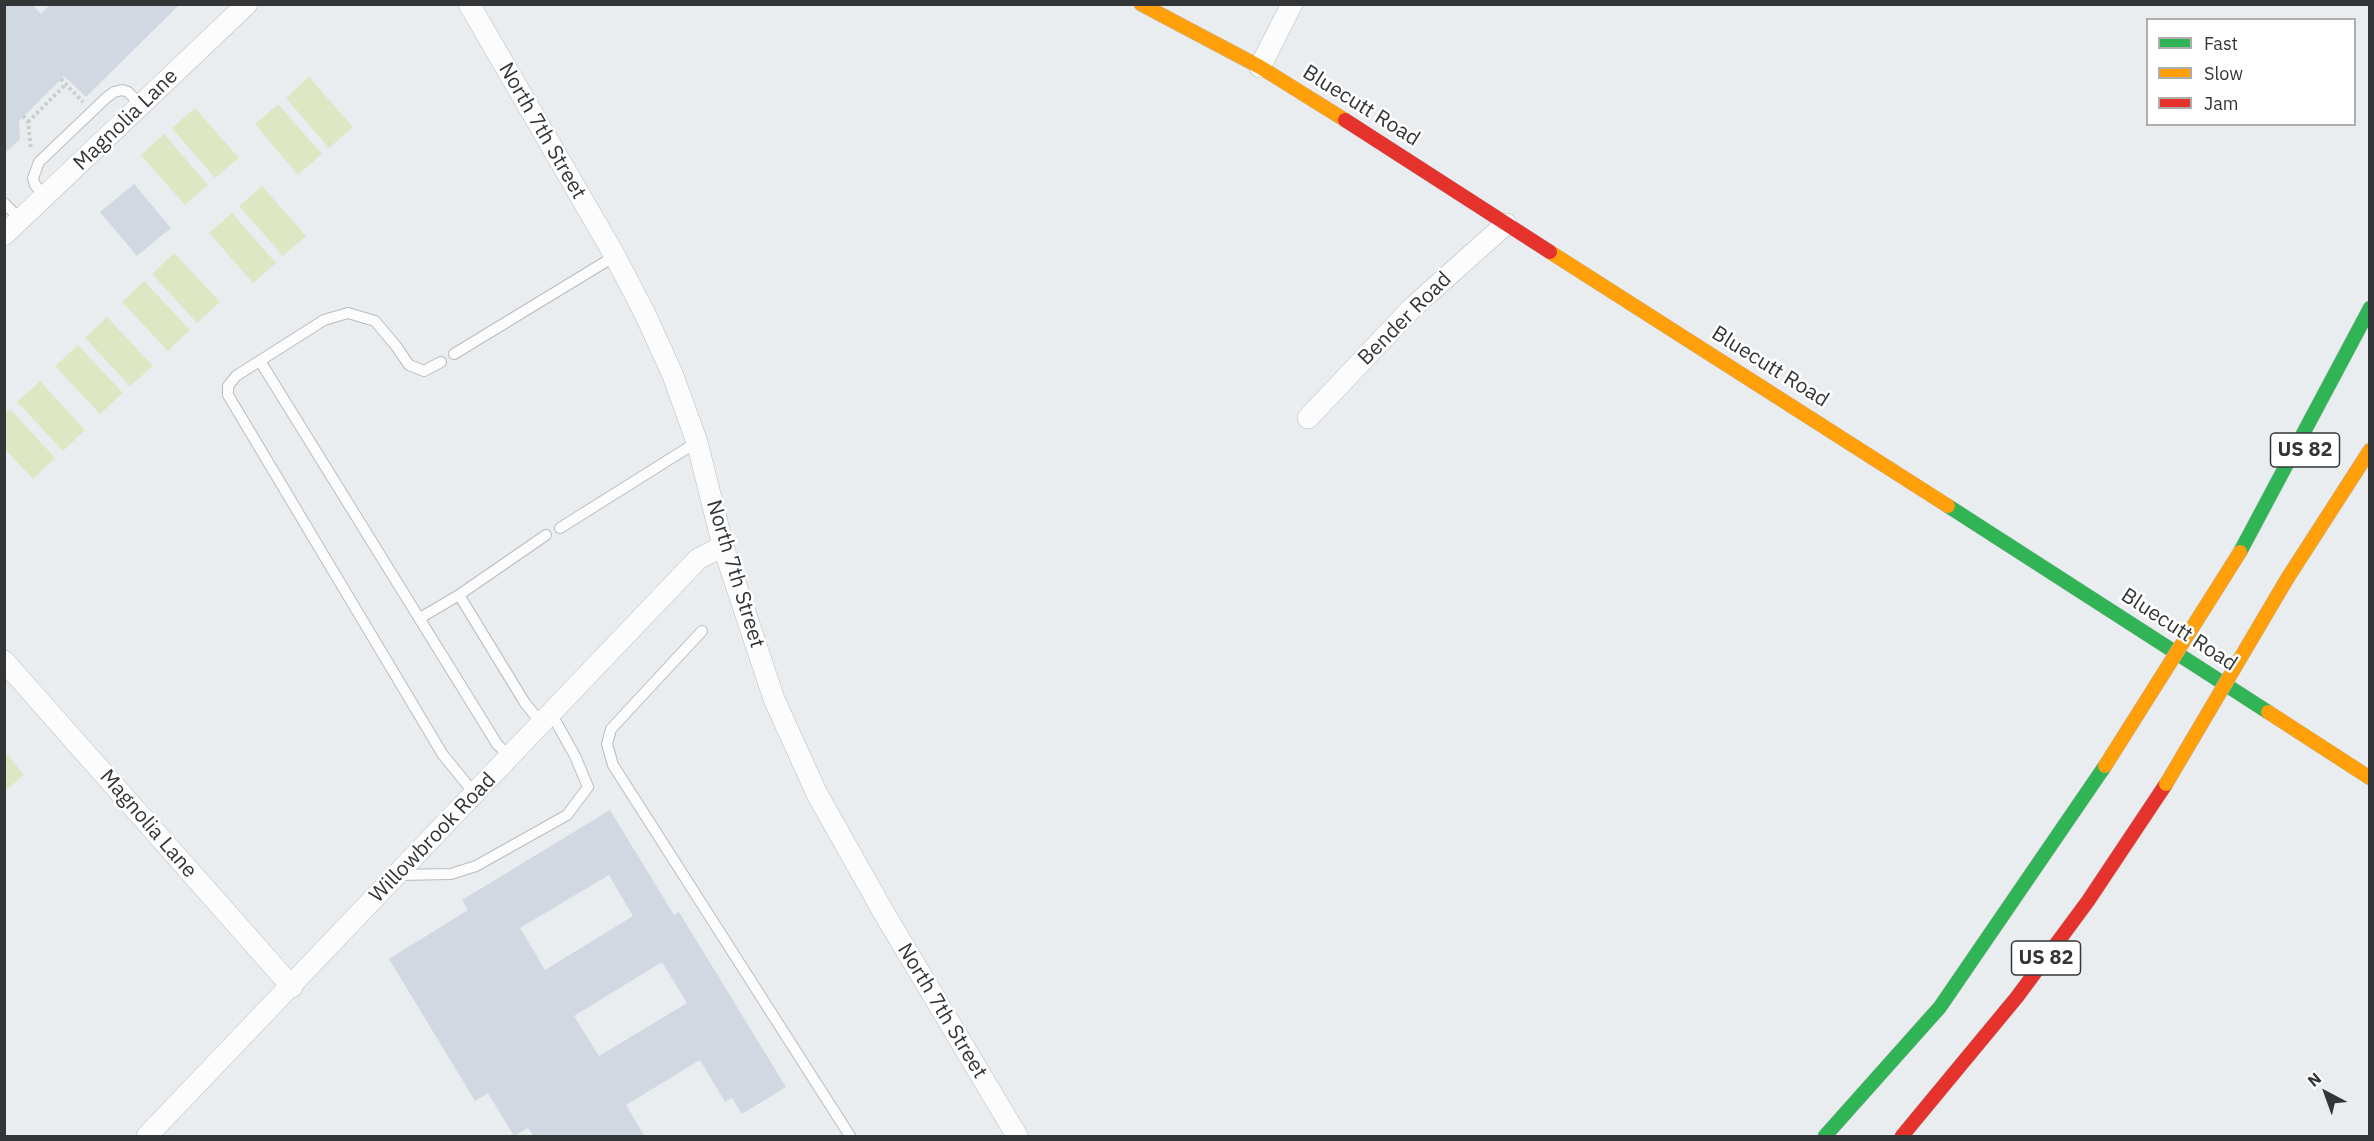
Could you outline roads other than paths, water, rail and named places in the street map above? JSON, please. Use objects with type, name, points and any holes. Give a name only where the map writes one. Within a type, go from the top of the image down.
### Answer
[{"type":"main road","name":"Bluecutt Road","points":[[1141,4],[1260,67],[1793,405],[2370,778]]},
{"type":"main road","points":[[2240,552],[2370,308]]},
{"type":"main road","name":"US 82","points":[[1825,1137],[1940,1007],[2105,766],[2339,396]]},
{"type":"main road","name":"US 82","points":[[1902,1137],[2017,997],[2088,901],[2166,784],[2287,579],[2370,450]]},
{"type":"main road","points":[[2287,579],[2370,473]]},
{"type":"street","name":"Magnolia Lane","points":[[4,235],[247,4]]},
{"type":"street","name":"North 7th Street","points":[[469,4],[615,256],[672,373],[698,442],[723,546],[774,699],[817,794],[1011,1134]]},
{"type":"street","points":[[1260,67],[1292,4]]},
{"type":"street","name":"Bender Road","points":[[1308,418],[1413,307],[1506,224]]},
{"type":"street","name":"Willowbrook Road","points":[[147,1137],[698,559],[723,546]]},
{"type":"street","name":"Magnolia Lane","points":[[4,661],[292,987]]},
{"type":"lane","points":[[46,197],[35,185],[33,178],[39,162],[114,92],[122,90],[128,92],[141,105]]},
{"type":"lane","points":[[4,203],[21,220]]},
{"type":"lane","points":[[454,354],[615,256]]},
{"type":"lane","points":[[441,362],[424,371],[410,365],[375,321],[348,313],[324,321],[236,376],[228,386],[228,395],[443,755],[475,794]]},
{"type":"lane","points":[[260,361],[497,744],[510,757]]},
{"type":"lane","points":[[560,528],[698,442]]},
{"type":"lane","points":[[420,618],[459,596],[546,535]]},
{"type":"lane","points":[[398,875],[451,874],[476,866],[567,815],[588,787],[575,756],[547,719],[525,703],[459,596]]},
{"type":"lane","points":[[702,631],[611,729],[607,744],[613,765],[850,1137]]}]
